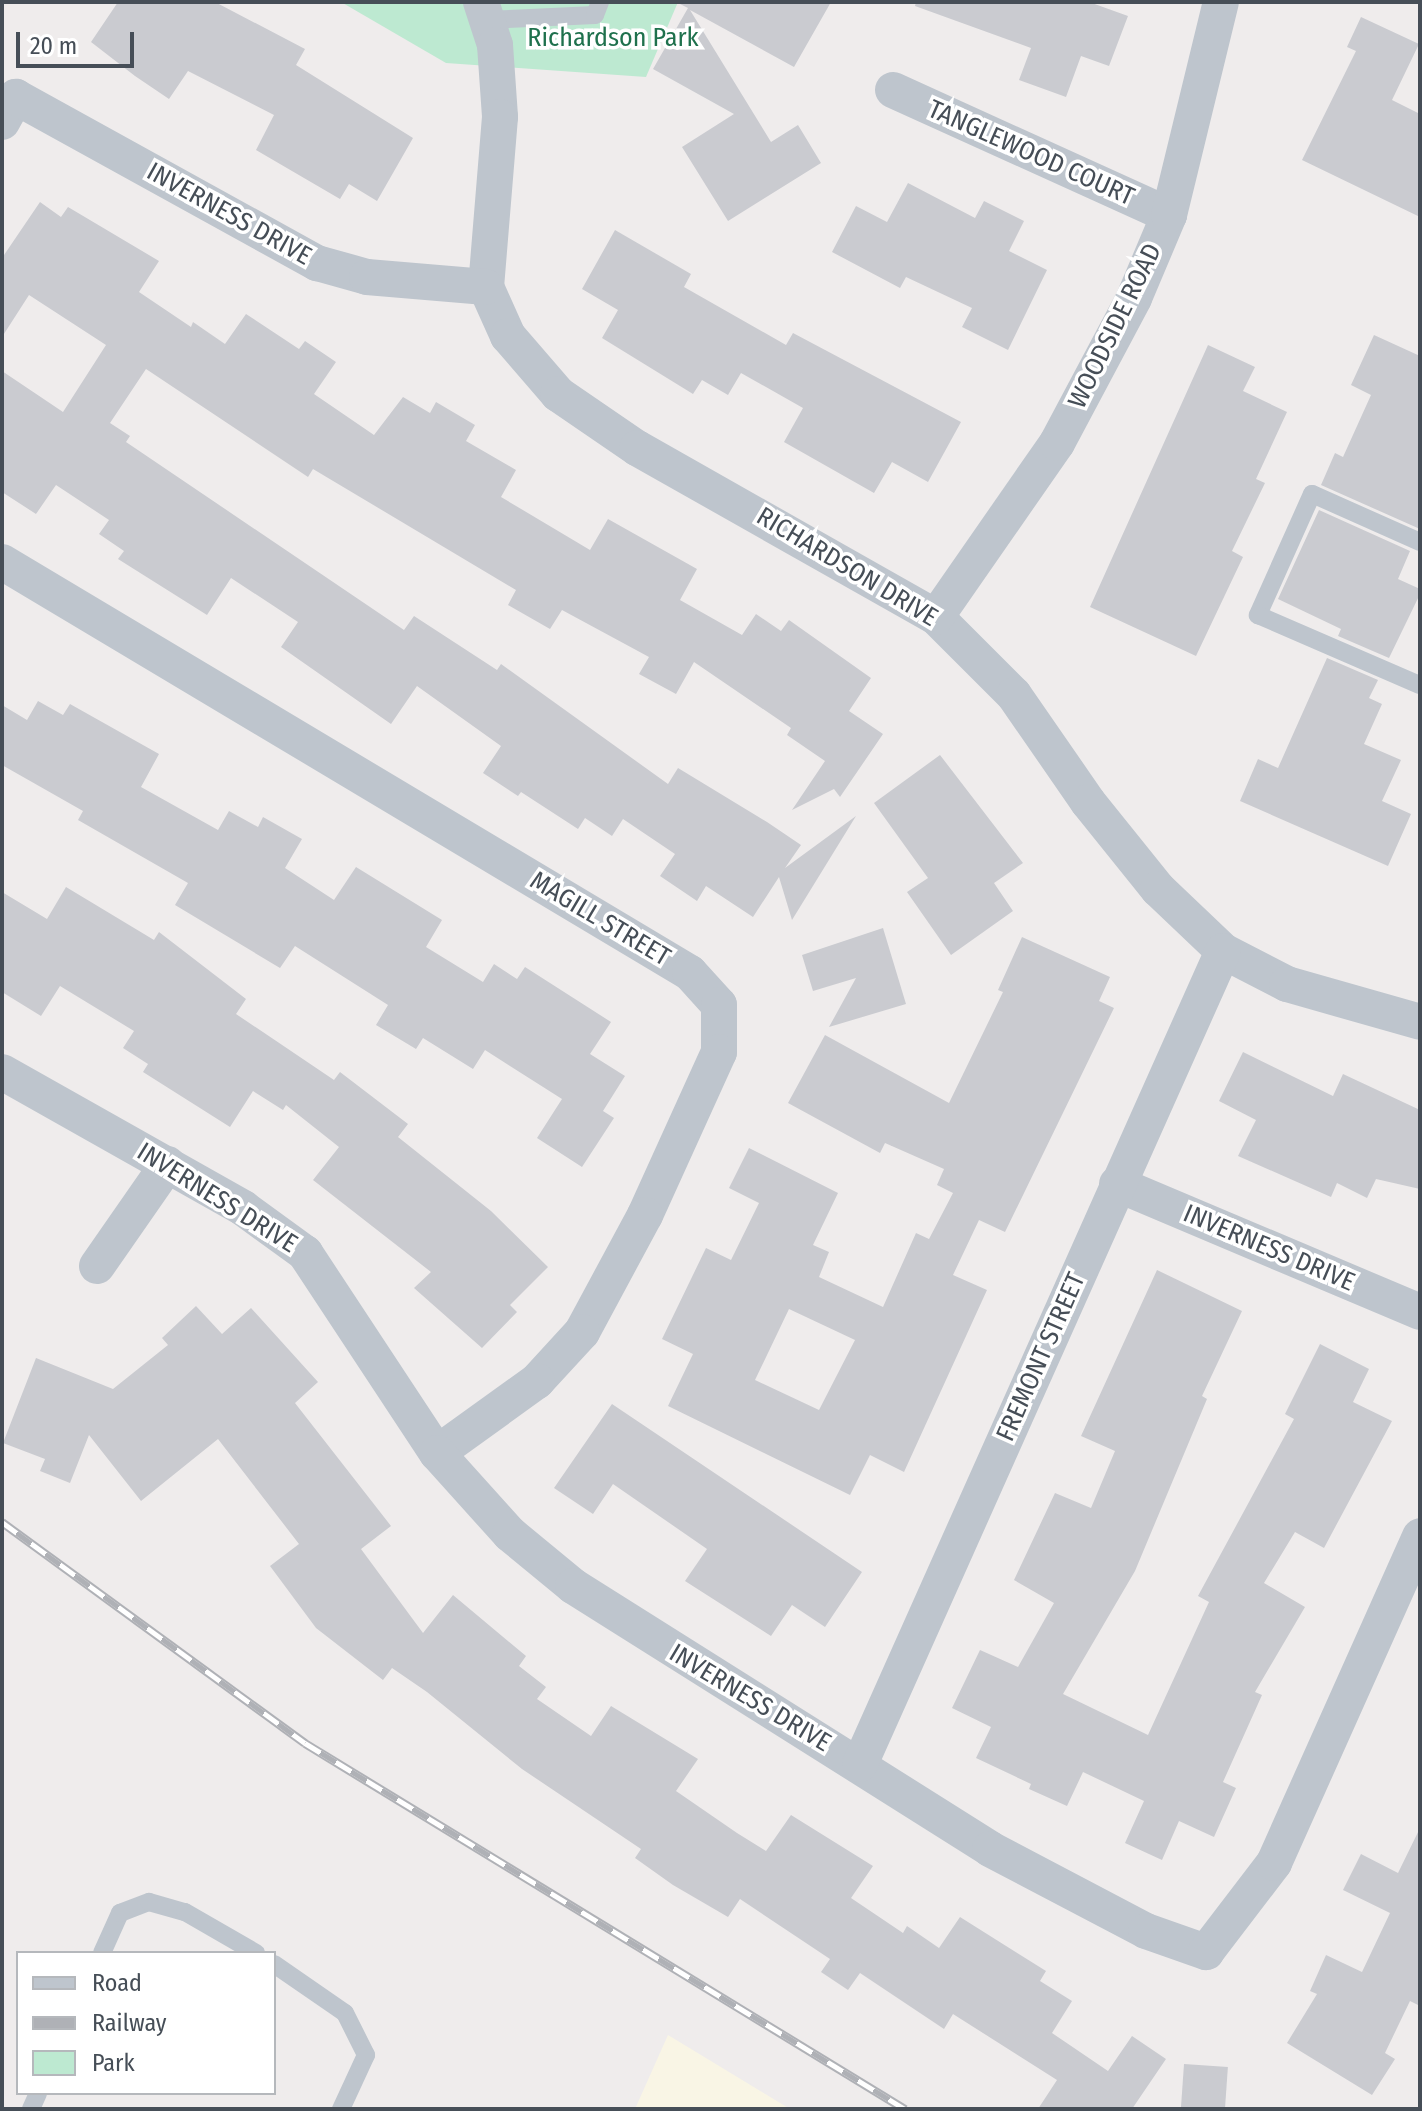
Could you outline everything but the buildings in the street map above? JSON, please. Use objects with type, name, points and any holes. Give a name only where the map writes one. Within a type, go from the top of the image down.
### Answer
[{"type":"street","name":"WOODSIDE ROAD","points":[[936,617],[1057,443],[1134,298],[1169,215],[1221,2]]},
{"type":"street","name":"RICHARDSON DRIVE","points":[[484,11],[495,45],[500,117],[486,287],[508,336],[558,394],[637,448],[936,617],[1014,695],[1088,802],[1158,889],[1223,951],[1287,984],[1420,1022]]},
{"type":"street","name":"TANGLEWOOD COURT","points":[[893,90],[1169,215]]},
{"type":"street","name":"INVERNESS DRIVE","points":[[2,122],[16,97],[317,263],[367,277],[486,287]]},
{"type":"street","name":"MAGILL STREET","points":[[2,562],[690,973],[719,1005],[719,1052],[645,1215],[582,1332],[537,1381],[437,1453]]},
{"type":"street","name":"FREMONT STREET","points":[[860,1764],[1223,951]]},
{"type":"street","name":"INVERNESS DRIVE","points":[[2,1072],[243,1208],[305,1253],[437,1453],[510,1534],[573,1586],[679,1657],[860,1764],[990,1849],[1089,1904],[1206,1952],[1274,1863],[1420,1536]]},
{"type":"street","points":[[97,1266],[168,1164]]},
{"type":"street","name":"INVERNESS DRIVE","points":[[1117,1184],[1420,1312]]},
{"type":"lane","points":[[484,11],[595,15],[600,2]]},
{"type":"lane","points":[[1420,542],[1312,494],[1258,615],[1420,685]]},
{"type":"lane","points":[[103,1951],[120,1913],[149,1902],[185,1912],[253,1951]]},
{"type":"lane","points":[[276,1965],[345,2013],[366,2055],[341,2109]]},
{"type":"shaded area","points":[[668,2035],[790,2109],[635,2109]]},
{"type":"green space","name":"Richardson Park","points":[[341,2],[678,2],[646,77],[446,63]]},
{"type":"railway","points":[[2,1522],[305,1743],[905,2109]]}]
